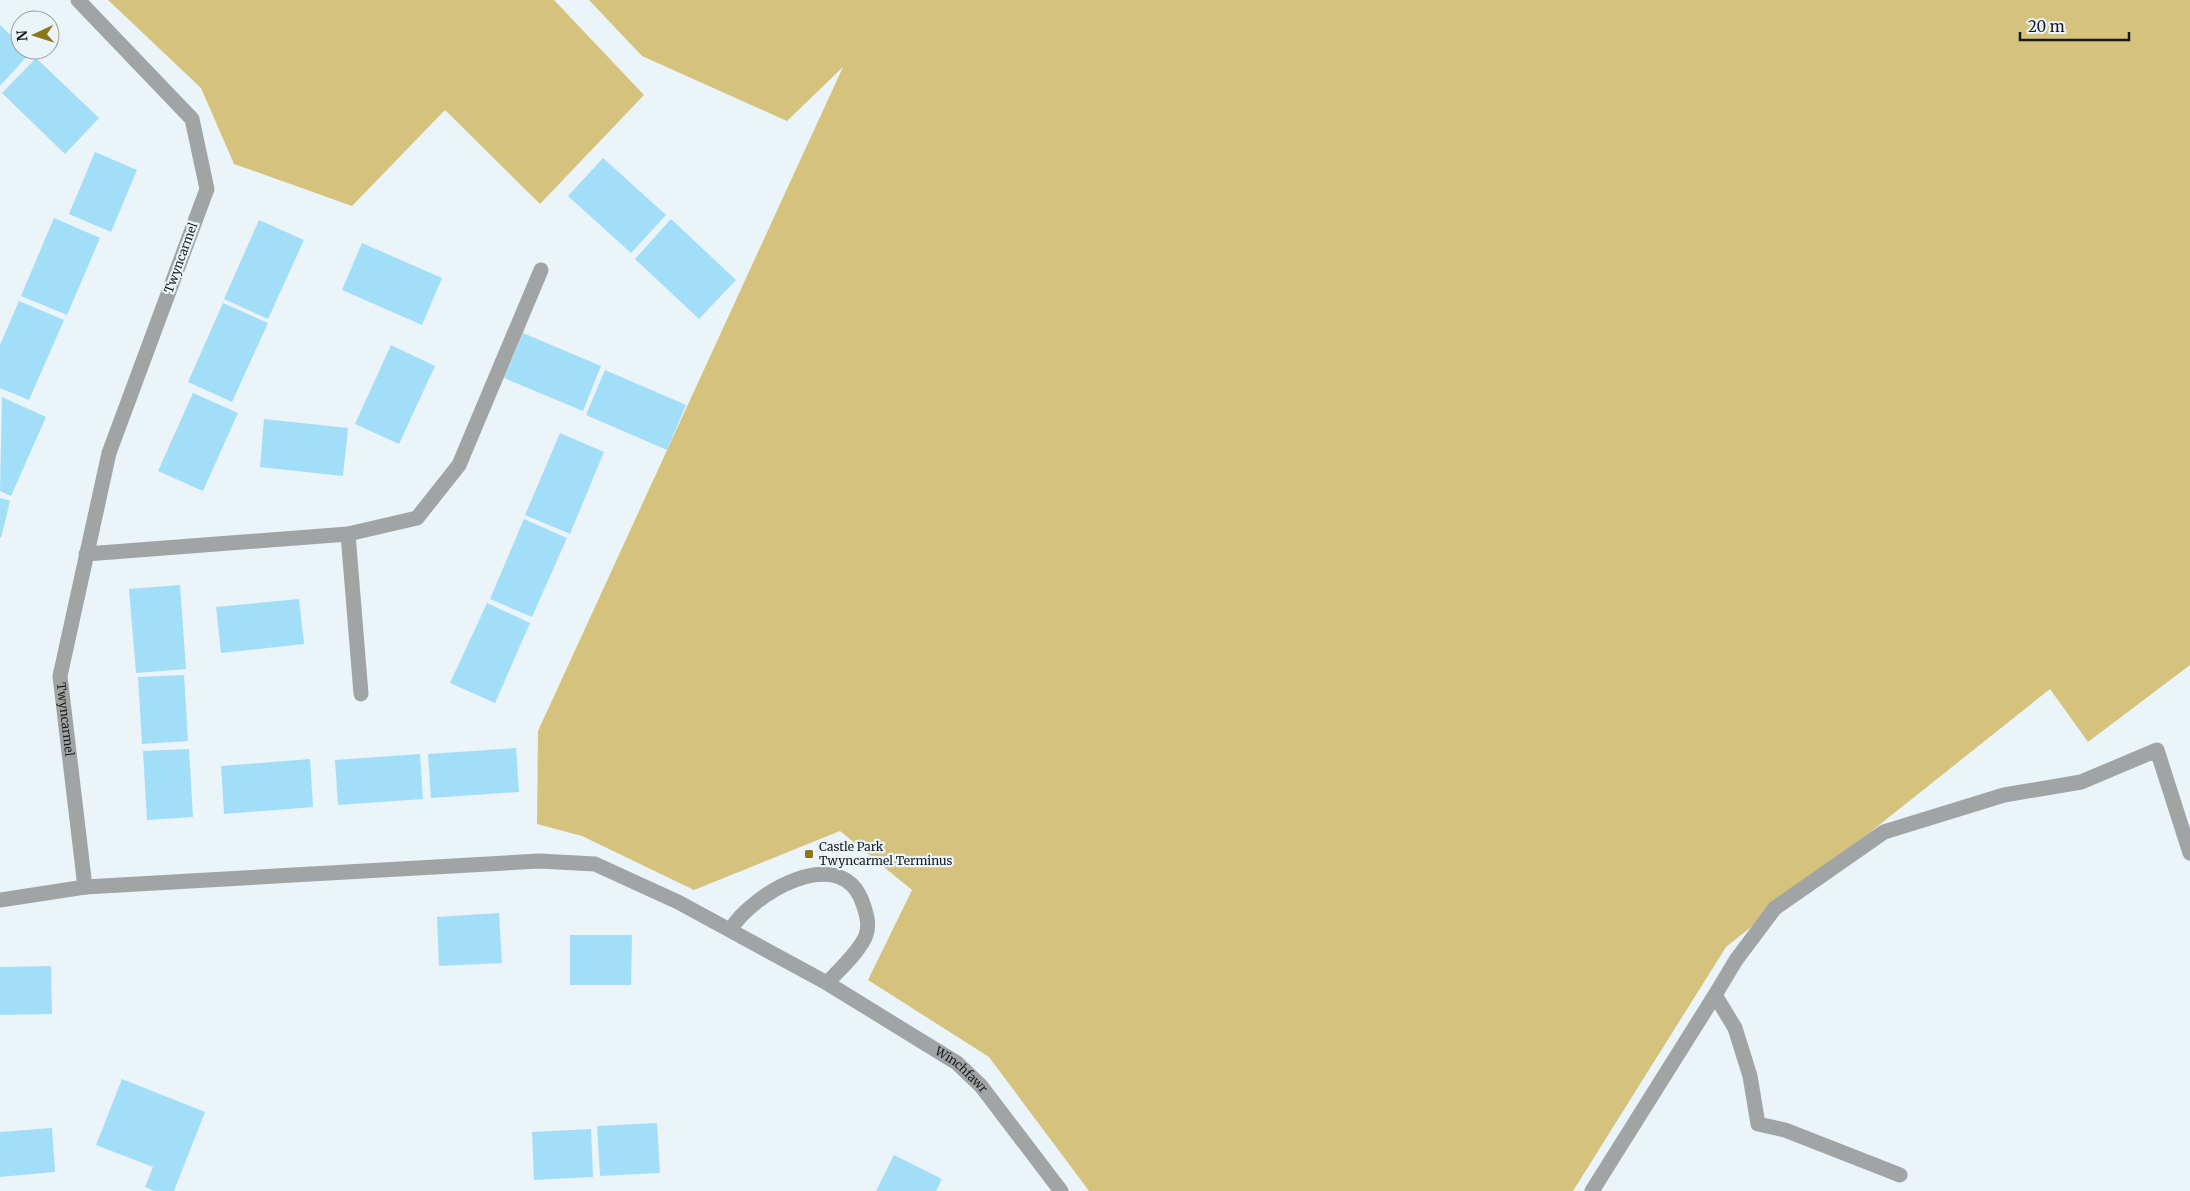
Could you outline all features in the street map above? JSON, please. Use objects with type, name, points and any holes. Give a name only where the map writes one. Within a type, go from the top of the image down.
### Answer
[{"type":"street","name":"Twyncarmel","points":[[78,0],[192,119],[207,189],[109,453],[60,676],[84,887]]},
{"type":"street","points":[[86,554],[348,534],[417,518],[459,465],[541,270]]},
{"type":"street","points":[[348,534],[361,694]]},
{"type":"street","points":[[1592,1191],[1736,960],[1775,908],[1884,832],[2004,795],[2081,782],[2157,750],[2190,854]]},
{"type":"street","name":"Winchfawr","points":[[0,900],[84,887],[539,861],[595,864],[678,902],[731,929],[828,983],[956,1063],[981,1086],[1062,1191]]},
{"type":"street","points":[[731,929],[745,909],[801,876],[823,874],[839,877],[852,886],[861,898],[868,924],[862,943],[828,983]]},
{"type":"street","points":[[1715,996],[1735,1028],[1750,1076],[1758,1124],[1785,1130],[1900,1175]]},
{"type":"shaded area","points":[[108,0],[554,0],[644,95],[540,204],[445,110],[352,206],[234,164],[201,88]]},
{"type":"shaded area","points":[[589,0],[2190,0],[2190,665],[2088,742],[2050,689],[1726,947],[1573,1191],[1089,1191],[989,1057],[868,980],[912,890],[840,831],[694,890],[582,836],[537,824],[538,731],[843,67],[787,121],[642,56]]},
{"type":"building","points":[[0,25],[10,34],[10,60],[24,60],[0,86]]},
{"type":"building","points":[[34,60],[38,60],[99,118],[65,154],[2,93]]},
{"type":"building","points":[[95,152],[137,170],[111,232],[69,214]]},
{"type":"building","points":[[603,158],[666,215],[631,253],[568,196]]},
{"type":"building","points":[[54,218],[100,238],[67,315],[21,296]]},
{"type":"building","points":[[671,219],[736,280],[699,319],[635,259]]},
{"type":"building","points":[[259,220],[304,240],[268,319],[224,299]]},
{"type":"building","points":[[362,243],[442,278],[422,325],[342,290]]},
{"type":"building","points":[[19,301],[64,320],[29,400],[0,388],[0,345]]},
{"type":"building","points":[[223,303],[268,323],[232,402],[188,382]]},
{"type":"building","points":[[523,333],[601,366],[583,411],[504,378]]},
{"type":"building","points":[[391,345],[435,366],[399,444],[355,424]]},
{"type":"building","points":[[605,370],[686,405],[667,450],[586,415]]},
{"type":"building","points":[[193,393],[238,413],[203,491],[158,471]]},
{"type":"building","points":[[2,397],[46,417],[11,496],[0,491]]},
{"type":"building","points":[[264,419],[348,428],[343,476],[260,467]]},
{"type":"building","points":[[560,433],[604,452],[570,534],[525,515]]},
{"type":"building","points":[[0,498],[10,501],[1,538],[0,537]]},
{"type":"building","points":[[524,519],[567,538],[532,617],[490,599]]},
{"type":"building","points":[[180,585],[186,669],[136,673],[129,589]]},
{"type":"building","points":[[299,599],[304,644],[221,653],[216,607]]},
{"type":"building","points":[[487,603],[530,623],[495,703],[450,683]]},
{"type":"building","points":[[184,675],[188,741],[142,744],[138,677]]},
{"type":"building","points":[[516,748],[519,792],[431,798],[428,754]]},
{"type":"building","points":[[189,749],[193,817],[147,820],[143,751]]},
{"type":"building","points":[[420,754],[423,799],[338,805],[335,760]]},
{"type":"building","points":[[310,759],[313,807],[224,814],[221,766]]},
{"type":"building","points":[[499,913],[502,963],[439,966],[437,917]]},
{"type":"building","points":[[570,935],[632,935],[631,985],[570,985]]},
{"type":"building","points":[[51,966],[52,1014],[0,1015],[0,967]]},
{"type":"building","points":[[122,1079],[205,1112],[174,1191],[155,1191],[145,1187],[153,1167],[96,1145]]},
{"type":"building","points":[[657,1123],[660,1173],[600,1176],[597,1126]]},
{"type":"building","points":[[52,1128],[55,1172],[0,1177],[0,1132]]},
{"type":"building","points":[[591,1129],[593,1177],[534,1180],[532,1132]]},
{"type":"building","points":[[894,1155],[942,1179],[936,1191],[876,1191]]},
{"type":"place","name":"Castle Park Twyncarmel Terminus","points":[[809,854]]}]
